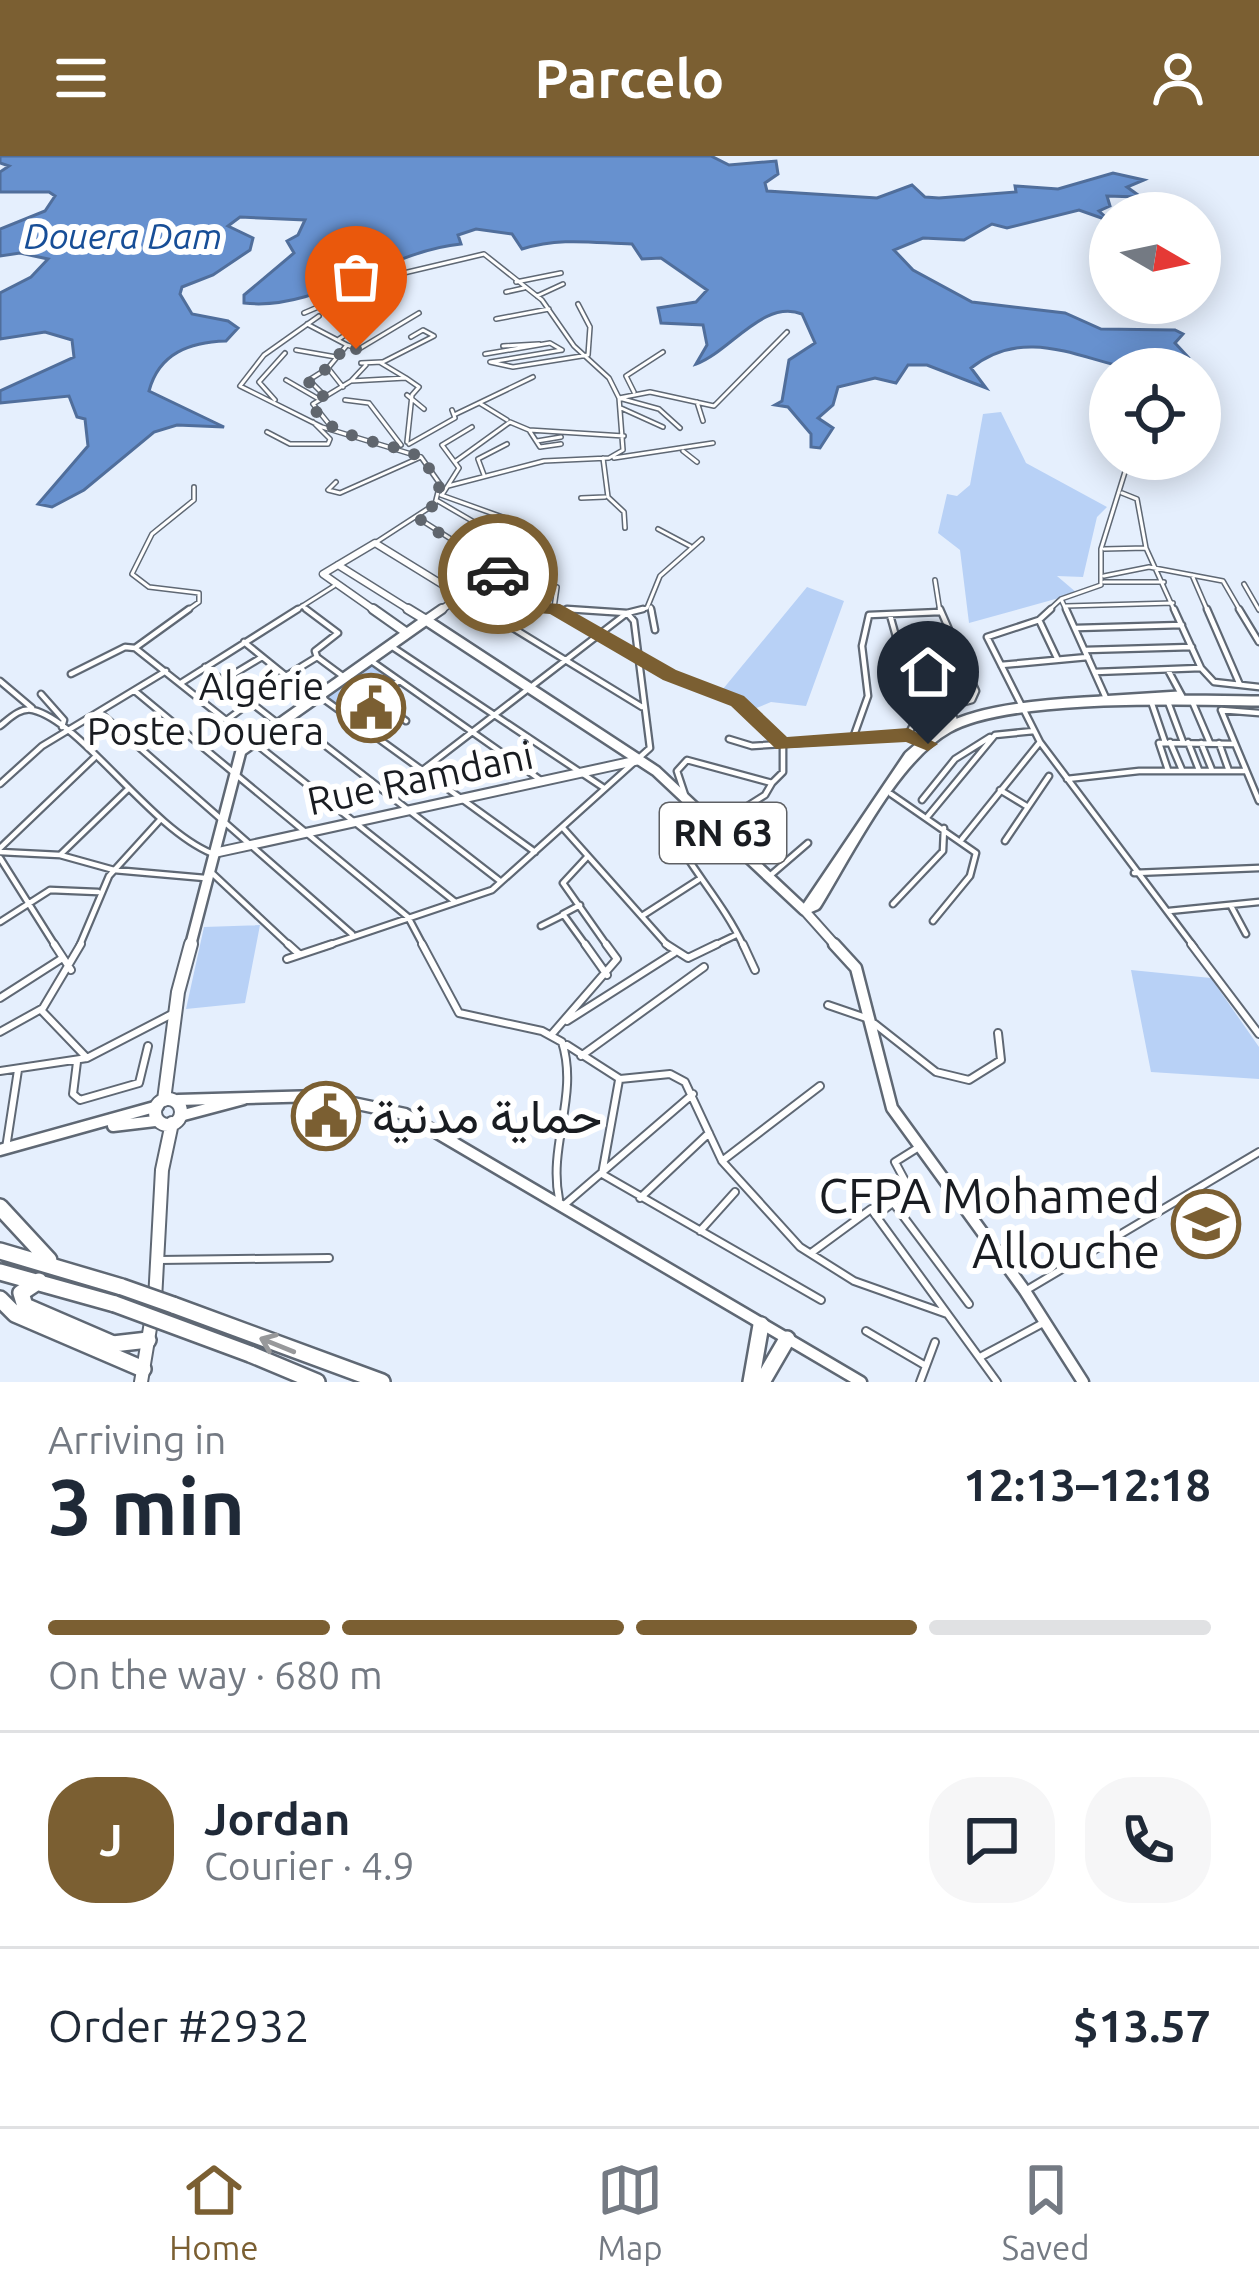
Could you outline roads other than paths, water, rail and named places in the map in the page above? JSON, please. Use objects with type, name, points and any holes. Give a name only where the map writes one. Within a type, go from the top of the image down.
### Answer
[{"type":"highway","points":[[0,1207],[24,1239],[59,1268]]},
{"type":"highway","points":[[0,1251],[59,1268],[317,1382]]},
{"type":"highway","points":[[0,1272],[173,1305],[382,1382]]},
{"type":"highway","points":[[39,1281],[21,1292],[25,1306],[113,1344],[148,1340]]},
{"type":"highway","points":[[0,1298],[15,1314],[142,1375]]},
{"type":"highway","points":[[751,1382],[761,1325]]},
{"type":"highway","points":[[762,1382],[787,1339]]},
{"type":"highway","points":[[280,1367],[303,1382]]},
{"type":"main road","points":[[142,1375],[159,1260],[176,1012],[232,777],[252,739],[408,634],[461,596],[375,543],[323,574],[408,634]]},
{"type":"main road","points":[[338,565],[640,760]]},
{"type":"main road","points":[[1023,709],[1152,704],[1187,698]]},
{"type":"main road","points":[[1083,1382],[1025,1291],[892,1108],[856,968],[806,909],[925,743],[959,716],[1108,700],[1187,698],[1259,706]]},
{"type":"main road","name":"RN 63","points":[[640,760],[806,909],[817,904],[925,743]]},
{"type":"main road","name":"Rue Ramdani","points":[[212,853],[640,760]]},
{"type":"main road","points":[[3,1149],[94,1128],[169,1102],[318,1094],[380,1105],[405,1114],[861,1382]]},
{"type":"main road","points":[[94,1128],[167,1121],[251,1096]]},
{"type":"main road","points":[[167,1121],[169,1102]]},
{"type":"main road","points":[[775,1358],[805,1351]]},
{"type":"street","points":[[304,314],[324,301],[449,256],[484,254],[537,296],[620,398],[623,450],[606,458]]},
{"type":"street","points":[[516,282],[561,273]]},
{"type":"street","points":[[537,296],[563,284]]},
{"type":"street","points":[[506,292],[524,288]]},
{"type":"street","points":[[339,339],[390,304]]},
{"type":"street","points":[[578,304],[590,327],[588,355]]},
{"type":"street","points":[[496,319],[549,309]]},
{"type":"street","points":[[304,324],[359,349],[419,313]]},
{"type":"street","points":[[319,316],[241,381],[246,393],[332,429],[403,445],[454,413],[533,377]]},
{"type":"street","points":[[332,429],[316,414],[313,404],[351,381],[363,364],[382,362],[434,336],[423,330],[411,337]]},
{"type":"street","points":[[620,398],[634,392],[710,406],[723,400],[787,332]]},
{"type":"street","points":[[503,346],[554,343],[562,350],[490,362],[513,368],[588,355]]},
{"type":"street","points":[[485,354],[539,344]]},
{"type":"street","points":[[321,397],[309,380],[328,368],[347,345]]},
{"type":"street","points":[[416,345],[423,350]]},
{"type":"street","points":[[296,350],[336,357]]},
{"type":"street","points":[[626,376],[663,352]]},
{"type":"street","points":[[279,404],[259,382],[285,353]]},
{"type":"street","points":[[382,362],[419,387],[409,396],[403,445]]},
{"type":"street","points":[[328,368],[343,387]]},
{"type":"street","points":[[339,381],[345,374]]},
{"type":"street","points":[[619,374],[626,376],[634,392]]},
{"type":"street","points":[[351,381],[406,377]]},
{"type":"street","points":[[286,380],[321,397]]},
{"type":"street","points":[[409,396],[424,409]]},
{"type":"street","points":[[620,398],[657,408],[680,428]]},
{"type":"street","points":[[344,400],[370,403],[403,445],[421,457],[438,476],[438,500]]},
{"type":"street","points":[[697,402],[703,422]]},
{"type":"street","points":[[481,404],[529,430],[625,436]]},
{"type":"street","points":[[621,408],[662,427]]},
{"type":"street","points":[[267,432],[290,444],[328,444],[330,439],[316,430],[312,420]]},
{"type":"street","points":[[457,460],[510,422]]},
{"type":"street","points":[[375,543],[438,500],[458,473],[457,460],[442,446],[472,427]]},
{"type":"street","points":[[529,430],[535,441],[561,441]]},
{"type":"street","points":[[448,486],[544,461],[713,443]]},
{"type":"street","points":[[484,475],[478,459],[507,444]]},
{"type":"street","points":[[650,453],[684,451],[697,462]]},
{"type":"street","points":[[336,482],[328,490],[340,493],[421,457]]},
{"type":"street","points":[[606,458],[608,497],[624,512],[625,528]]},
{"type":"street","points":[[1103,579],[1101,549],[1125,480]]},
{"type":"street","points":[[71,674],[135,648],[192,611],[202,596],[148,587],[131,574],[152,534],[194,500],[194,487]]},
{"type":"street","points":[[1122,493],[1137,499],[1146,548],[1201,668],[1214,682],[1259,687]]},
{"type":"street","points":[[581,498],[608,497]]},
{"type":"street","points":[[438,500],[519,524]]},
{"type":"street","points":[[438,500],[486,529]]},
{"type":"street","points":[[287,958],[456,903],[501,882],[650,748],[634,621],[627,613],[530,608],[487,562],[418,518]]},
{"type":"street","points":[[478,555],[532,529]]},
{"type":"street","points":[[658,529],[693,547]]},
{"type":"street","points":[[655,630],[650,606],[660,576],[702,539]]},
{"type":"street","points":[[1101,549],[1146,548]]},
{"type":"street","points":[[447,589],[487,562]]},
{"type":"street","points":[[1259,642],[1223,581],[1157,569],[1103,579],[1039,620],[988,634],[1040,742],[1259,1034]]},
{"type":"street","points":[[1192,575],[1240,686]]},
{"type":"street","points":[[1103,579],[1164,582]]},
{"type":"street","points":[[918,715],[975,697],[940,612],[935,580]]},
{"type":"street","points":[[539,584],[557,586],[554,608]]},
{"type":"street","points":[[1244,584],[1259,610]]},
{"type":"street","points":[[181,683],[334,586]]},
{"type":"street","points":[[477,607],[510,586]]},
{"type":"street","points":[[461,596],[642,707]]},
{"type":"street","points":[[1236,601],[1255,602]]},
{"type":"street","points":[[1064,602],[1173,603]]},
{"type":"street","points":[[1064,602],[1108,700]]},
{"type":"street","points":[[383,616],[401,604]]},
{"type":"street","points":[[302,606],[338,632],[315,651],[344,677]]},
{"type":"street","points":[[389,796],[596,635],[627,613],[650,606]]},
{"type":"street","points":[[554,608],[636,658],[738,701],[783,744],[783,772],[764,795],[716,826]]},
{"type":"street","points":[[853,739],[868,697],[862,646],[868,617],[940,612]]},
{"type":"street","points":[[890,613],[918,715],[908,735]]},
{"type":"street","points":[[1039,620],[1057,658]]},
{"type":"street","points":[[1076,628],[1183,625]]},
{"type":"street","points":[[244,642],[286,676]]},
{"type":"street","points":[[390,645],[604,788]]},
{"type":"street","points":[[1001,664],[1192,647]]},
{"type":"street","points":[[135,648],[456,903]]},
{"type":"street","points":[[222,680],[262,657]]},
{"type":"street","points":[[226,720],[317,657]]},
{"type":"street","points":[[370,660],[544,782]]},
{"type":"street","points":[[206,667],[276,722]]},
{"type":"street","points":[[1095,672],[1201,668]]},
{"type":"street","points":[[1168,670],[1229,771]]},
{"type":"street","points":[[0,784],[64,730],[166,671]]},
{"type":"street","points":[[349,716],[399,680]]},
{"type":"street","points":[[0,681],[64,730],[186,845],[212,853]]},
{"type":"street","points":[[135,691],[232,777],[408,917],[459,1012],[551,1035],[620,1079],[670,1074],[693,1094],[722,1161],[811,1253],[854,1281],[947,1314]]},
{"type":"street","points":[[41,694],[64,720],[64,730]]},
{"type":"street","points":[[318,694],[536,852]]},
{"type":"street","points":[[374,698],[406,721]]},
{"type":"street","points":[[1168,702],[1199,770]]},
{"type":"street","points":[[1152,704],[1181,770]]},
{"type":"street","points":[[1259,706],[1221,710],[1259,801]]},
{"type":"street","points":[[0,712],[34,710]]},
{"type":"street","points":[[99,712],[353,936]]},
{"type":"street","points":[[0,725],[14,714]]},
{"type":"street","points":[[286,715],[501,882]]},
{"type":"street","points":[[922,800],[955,759],[995,735],[1034,730]]},
{"type":"street","points":[[729,739],[752,746],[908,735],[925,743]]},
{"type":"street","points":[[928,817],[995,735]]},
{"type":"street","points":[[962,839],[1040,742]]},
{"type":"street","points":[[1201,743],[1212,770]]},
{"type":"street","points":[[1168,770],[1158,744],[1235,744]]},
{"type":"street","points":[[0,853],[94,758]]},
{"type":"street","points":[[685,796],[676,771],[688,760],[772,783]]},
{"type":"street","points":[[1067,779],[1168,770],[1246,771]]},
{"type":"street","points":[[1005,841],[1049,776]]},
{"type":"street","points":[[60,855],[127,790]]},
{"type":"street","points":[[1000,790],[1028,806]]},
{"type":"street","points":[[891,794],[976,853],[977,863],[933,920]]},
{"type":"street","points":[[739,811],[762,831],[767,843],[748,857]]},
{"type":"street","points":[[762,831],[780,819]]},
{"type":"street","points":[[0,1032],[41,1010],[71,970],[114,870],[159,821]]},
{"type":"street","points":[[563,828],[674,953],[688,958],[736,935]]},
{"type":"street","points":[[893,904],[943,851],[944,828]]},
{"type":"street","points":[[671,831],[698,880],[723,902],[755,970]]},
{"type":"street","points":[[769,877],[808,843]]},
{"type":"street","points":[[0,853],[60,855],[114,870],[207,874],[299,954]]},
{"type":"street","points":[[0,853],[27,905],[71,970]]},
{"type":"street","points":[[551,1035],[607,975],[616,953],[562,880],[588,856]]},
{"type":"street","points":[[1134,873],[1259,868]]},
{"type":"street","points":[[643,916],[698,880]]},
{"type":"street","points":[[0,922],[56,888],[101,892]]},
{"type":"street","points":[[1168,912],[1259,902]]},
{"type":"street","points":[[542,926],[580,905]]},
{"type":"street","points":[[1231,906],[1246,934]]},
{"type":"street","points":[[563,914],[607,975]]},
{"type":"street","points":[[558,1027],[674,953]]},
{"type":"street","points":[[0,998],[63,957]]},
{"type":"street","points":[[581,1056],[704,967]]},
{"type":"street","points":[[828,1005],[868,1018],[935,1072],[955,1081],[978,1081],[992,1071],[1001,1060],[998,1033]]},
{"type":"street","points":[[41,1010],[87,1058]]},
{"type":"street","points":[[0,1071],[87,1058],[176,1012]]},
{"type":"street","points":[[562,1042],[568,1055],[567,1104],[554,1184],[561,1208],[693,1094]]},
{"type":"street","points":[[77,1061],[73,1094],[80,1100],[140,1083],[148,1046]]},
{"type":"street","points":[[3,1149],[18,1070]]},
{"type":"street","points":[[602,1174],[620,1079]]},
{"type":"street","points":[[722,1161],[820,1086]]},
{"type":"street","points":[[640,1198],[709,1133]]},
{"type":"street","points":[[877,1215],[911,1188],[895,1162],[919,1148]]},
{"type":"street","points":[[1025,1291],[1259,1152]]},
{"type":"street","points":[[602,1174],[820,1300]]},
{"type":"street","points":[[700,1232],[735,1192]]},
{"type":"street","points":[[894,1204],[969,1304]]},
{"type":"street","points":[[811,1253],[871,1209],[997,1382]]},
{"type":"street","points":[[159,1260],[329,1258]]},
{"type":"street","points":[[982,1356],[1045,1322]]},
{"type":"street","points":[[866,1331],[926,1366]]},
{"type":"street","points":[[920,1382],[935,1342]]},
{"type":"water","name":"Douera Dam","points":[[0,156],[711,156],[729,165],[776,161],[778,174],[765,183],[767,191],[877,198],[912,185],[925,197],[939,198],[1016,192],[1015,186],[1058,189],[1113,173],[1144,180],[1127,187],[1134,192],[1089,192],[1089,214],[1079,210],[1007,228],[992,224],[964,240],[923,238],[894,250],[913,270],[972,302],[1065,313],[1101,329],[1183,334],[1175,343],[1180,348],[1089,348],[1089,358],[1046,348],[996,353],[971,368],[986,388],[927,365],[908,365],[896,383],[875,378],[838,387],[833,405],[818,418],[833,428],[820,448],[811,447],[811,434],[788,407],[775,405],[782,401],[789,360],[815,343],[802,314],[788,311],[761,320],[696,364],[707,345],[703,325],[661,323],[658,308],[696,302],[707,290],[661,258],[642,259],[632,244],[564,242],[522,249],[512,234],[476,229],[458,235],[461,244],[406,257],[298,299],[244,303],[244,295],[294,253],[287,241],[298,235],[305,220],[240,217],[228,226],[253,238],[250,250],[213,275],[182,287],[180,294],[192,314],[228,321],[238,328],[226,341],[188,347],[168,359],[149,391],[224,427],[177,425],[154,432],[84,490],[52,507],[38,504],[88,446],[85,419],[77,417],[69,396],[0,403],[0,391],[74,357],[72,340],[45,332],[0,339],[0,293],[31,277],[48,259],[20,253],[0,256],[0,229],[45,211],[55,196],[0,192],[0,172],[9,166],[0,163]]},
{"type":"place","name":"Algérie Poste Douera","points":[[371,708]]},
{"type":"place","name":"حماية مدنية","points":[[326,1116]]},
{"type":"place","name":"CFPA Mohamed Allouche","points":[[1206,1224]]}]
